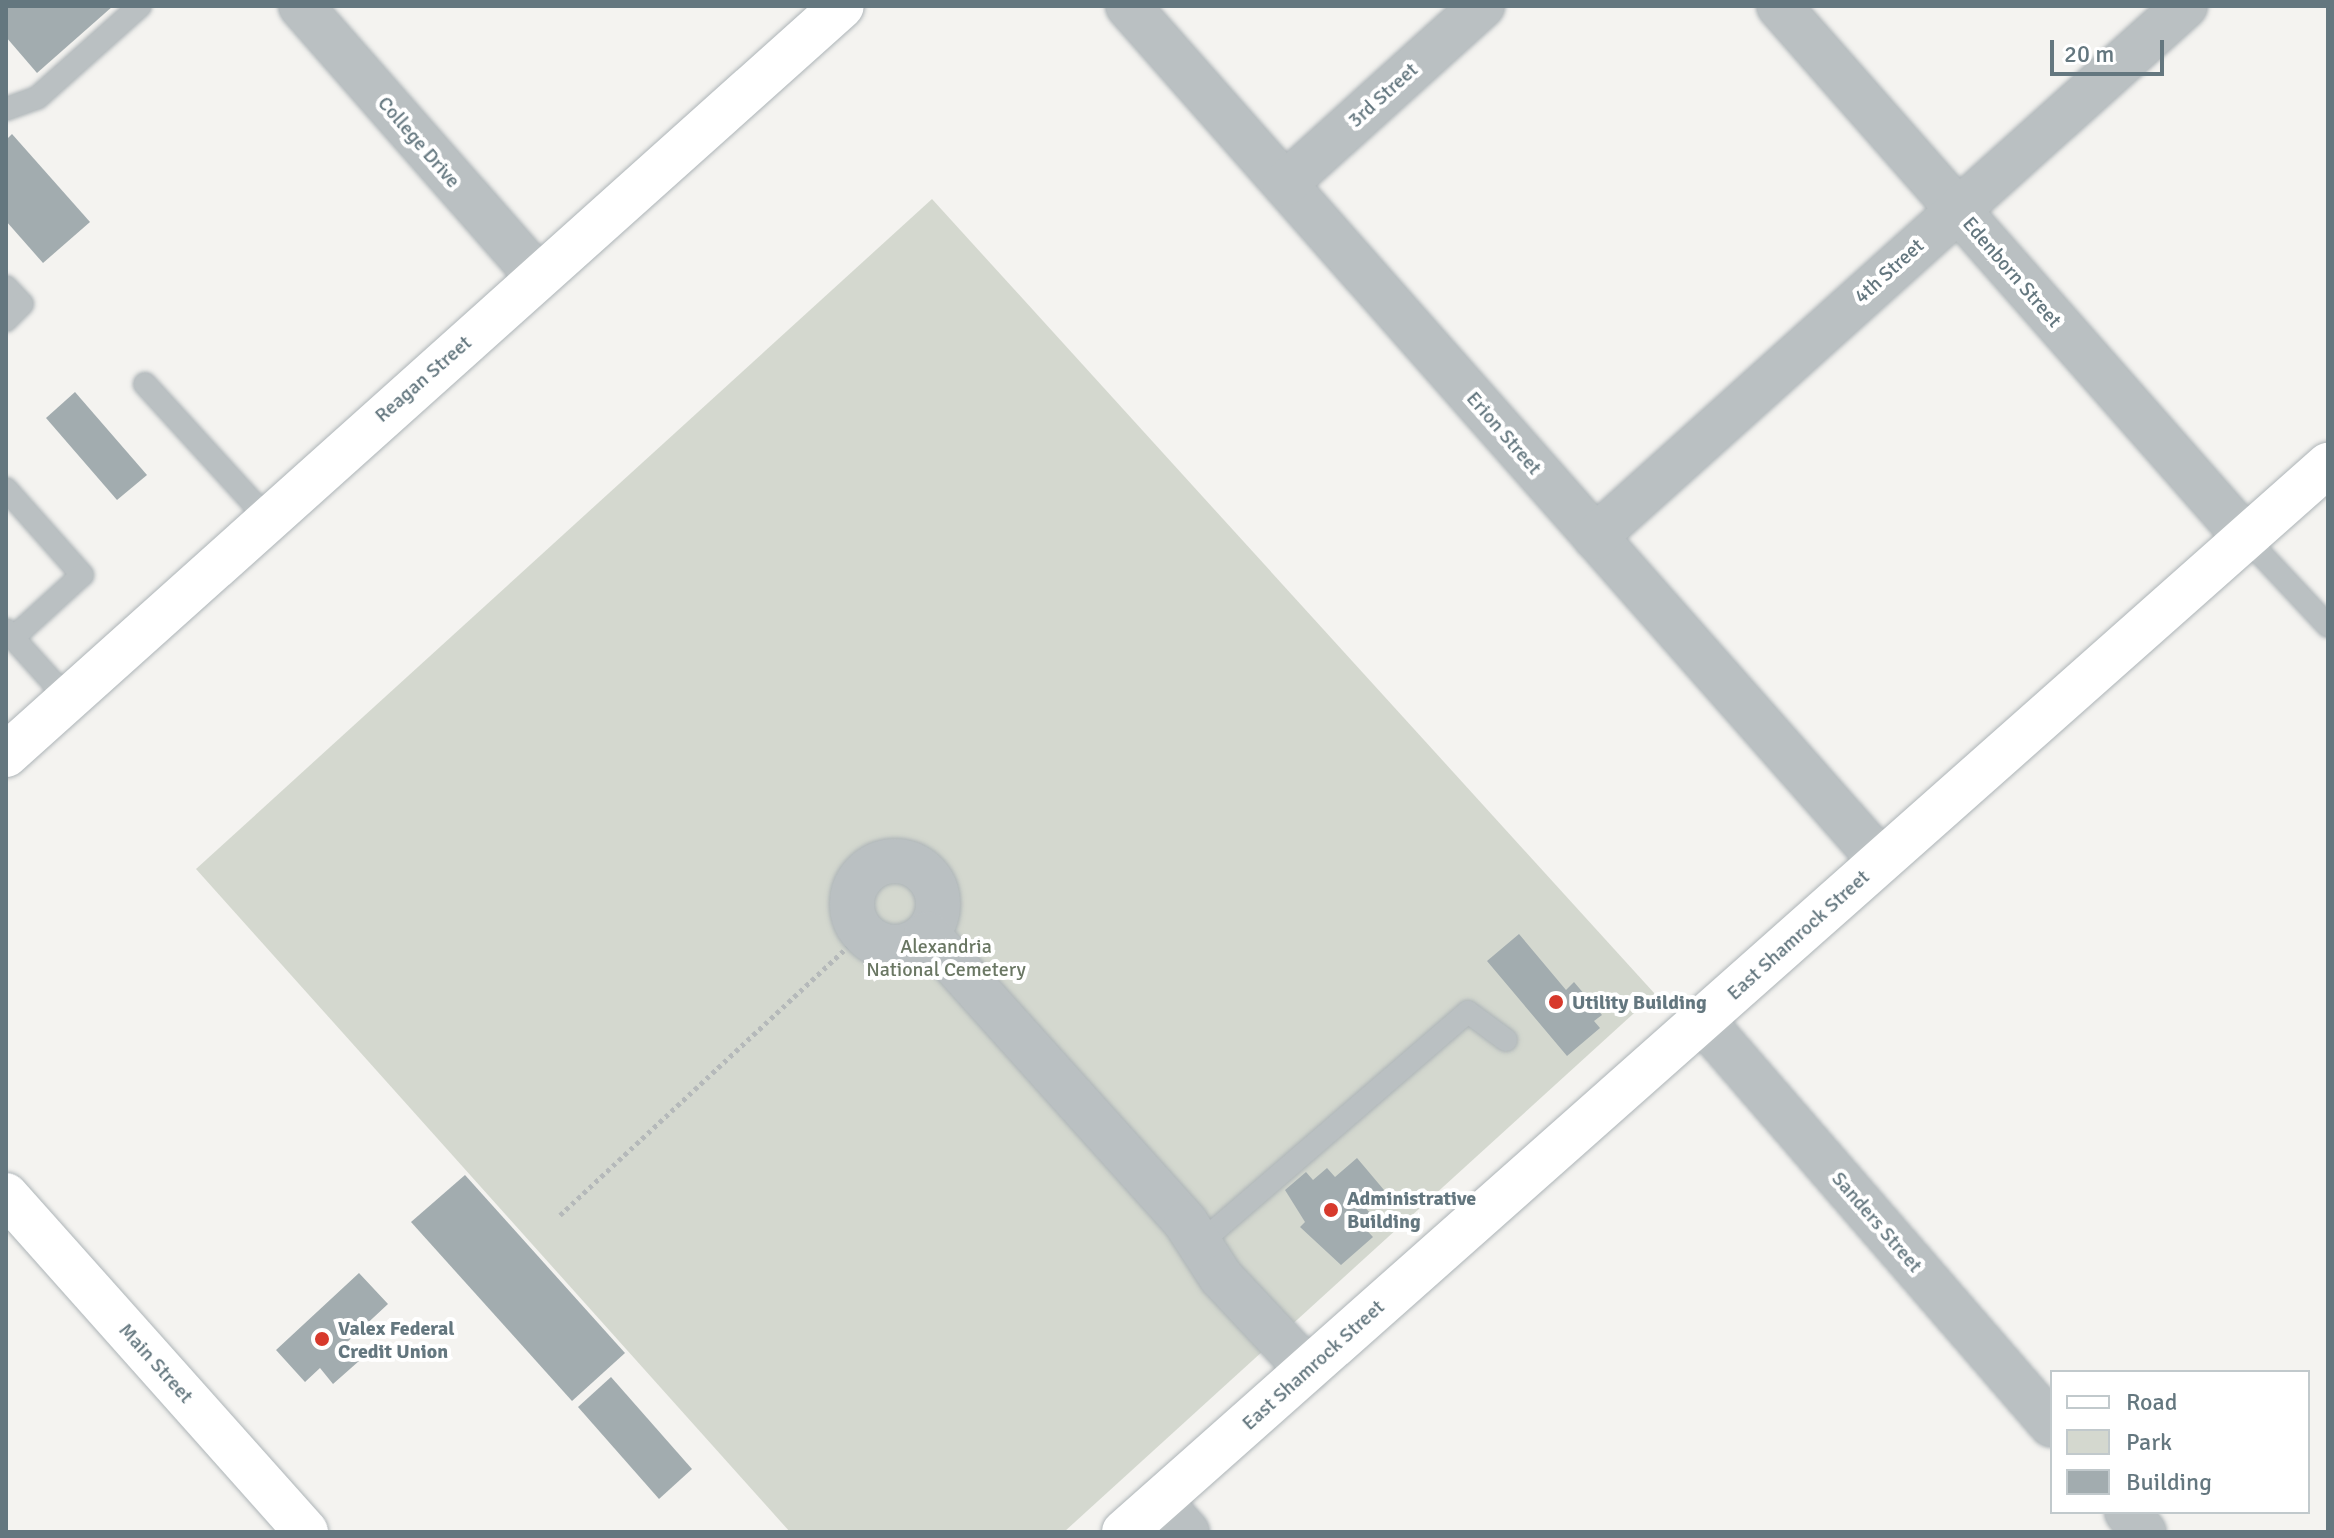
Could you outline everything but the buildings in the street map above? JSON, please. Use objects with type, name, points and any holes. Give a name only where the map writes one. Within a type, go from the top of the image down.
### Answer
[{"type":"main road","name":"Reagan Street","points":[[6,755],[266,517],[842,6]]},
{"type":"main road","name":"East Shamrock Street","points":[[1124,1532],[1173,1517],[1308,1370],[2328,465]]},
{"type":"main road","name":"Main Street","points":[[6,1195],[306,1532]]},
{"type":"street","name":"College Drive","points":[[301,6],[538,277]]},
{"type":"street","name":"Erion Street","points":[[1128,6],[1881,861]]},
{"type":"street","name":"3rd Street","points":[[1285,184],[1482,6]]},
{"type":"street","name":"Edenborn Street","points":[[1779,6],[2246,538]]},
{"type":"street","name":"4th Street","points":[[1595,537],[2185,6]]},
{"type":"street","points":[[898,861],[923,871],[938,895],[939,909],[927,934],[902,948],[887,948],[862,933],[854,920],[854,892],[871,868],[898,861]]},
{"type":"street","points":[[927,934],[1199,1244],[1221,1277],[1308,1370]]},
{"type":"street","name":"Sanders Street","points":[[1702,1020],[2050,1423]]},
{"type":"street","points":[[2129,1514],[2144,1532]]},
{"type":"lane","points":[[6,109],[37,98],[140,6]]},
{"type":"lane","points":[[6,287],[22,304],[6,320]]},
{"type":"lane","points":[[145,384],[266,517]]},
{"type":"lane","points":[[6,489],[82,575],[9,634],[68,699]]},
{"type":"lane","points":[[2246,538],[2328,626]]},
{"type":"lane","points":[[1199,1244],[1468,1012],[1506,1040]]},
{"type":"path","points":[[560,1215],[862,933]]},
{"type":"green space","name":"Alexandria National Cemetery","points":[[932,199],[1655,994],[1064,1532],[790,1532],[196,869]]},
{"type":"place","name":"Utility Building","points":[[1556,1002]]},
{"type":"place","name":"Administrative Building","points":[[1331,1210]]},
{"type":"place","name":"Valex Federal Credit Union","points":[[322,1339]]}]
